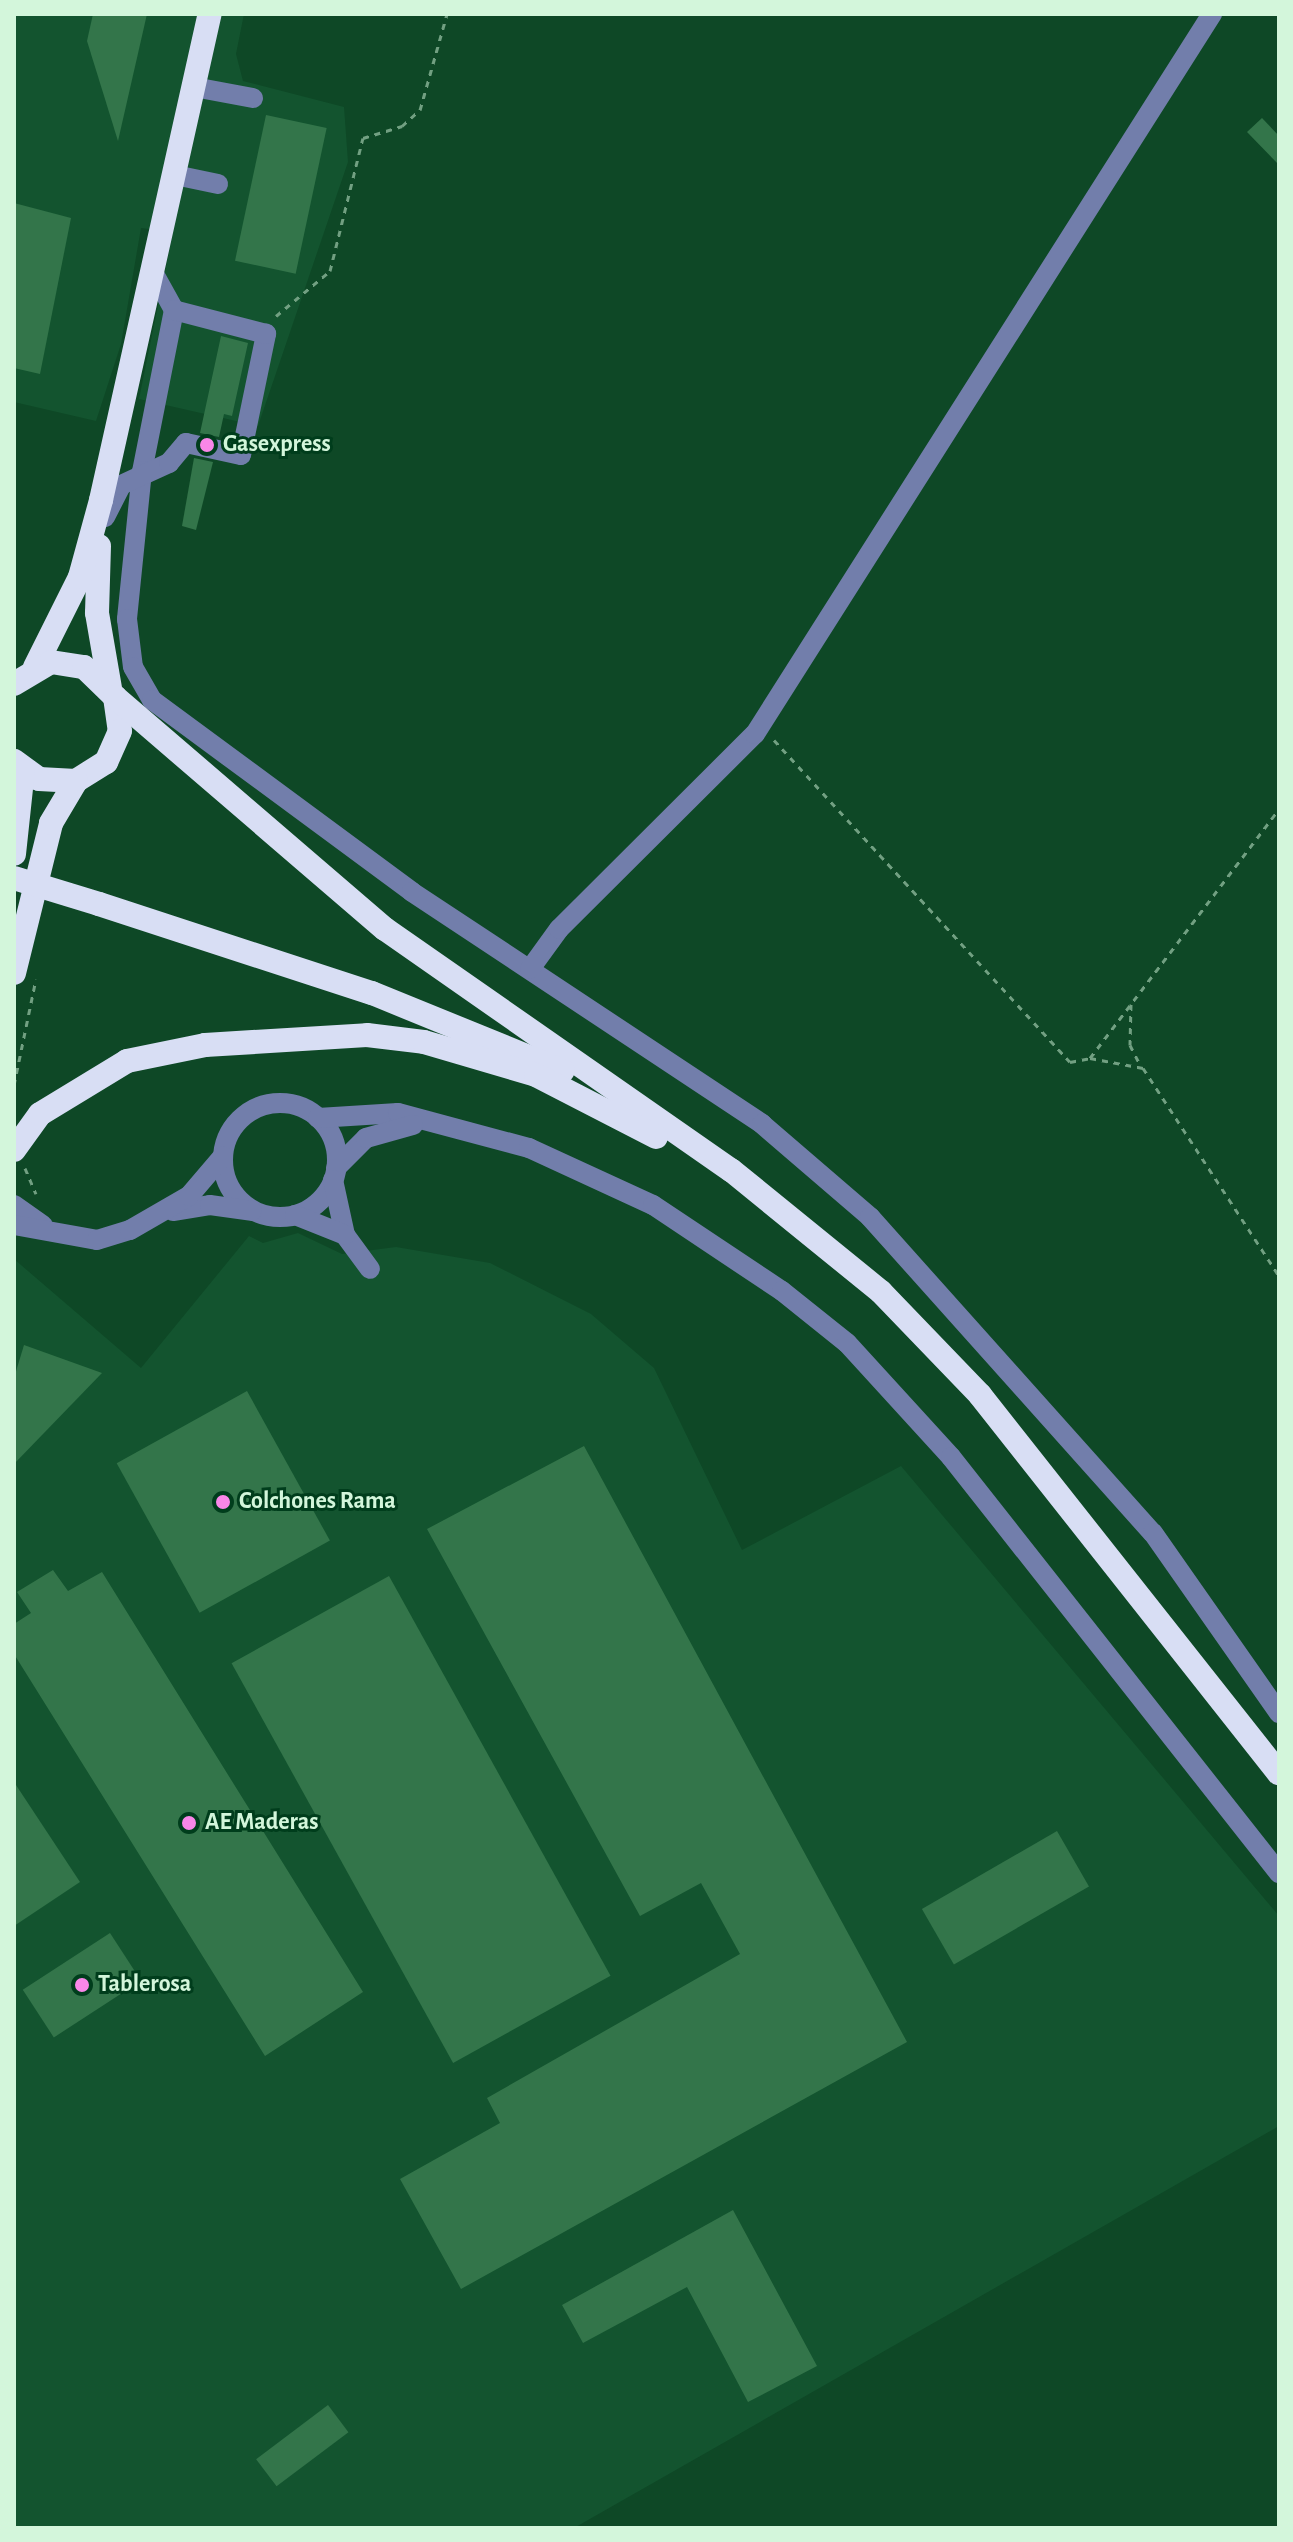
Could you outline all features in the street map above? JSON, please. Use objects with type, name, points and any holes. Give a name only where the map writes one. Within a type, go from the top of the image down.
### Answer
[{"type":"highway","points":[[14,684],[35,667],[80,577],[102,512],[210,14]]},
{"type":"highway","points":[[14,973],[51,823],[76,781],[115,748],[112,692],[97,613],[102,512]]},
{"type":"highway","points":[[35,667],[68,662],[112,692],[385,929],[731,1170],[871,1282],[980,1395],[1279,1773]]},
{"type":"highway","points":[[18,766],[48,781],[76,781]]},
{"type":"highway","points":[[14,854],[26,790],[18,766]]},
{"type":"highway","points":[[14,878],[387,998],[500,1041],[634,1105]]},
{"type":"highway","points":[[14,1150],[40,1114],[127,1061],[205,1045],[367,1035],[424,1042],[536,1075],[731,1170]]},
{"type":"street","points":[[530,969],[559,929],[761,725],[1212,14]]},
{"type":"street","points":[[194,87],[253,98]]},
{"type":"street","points":[[175,175],[218,184]]},
{"type":"street","points":[[153,272],[174,310],[142,471],[127,619],[133,667],[152,700],[530,969],[762,1124],[870,1217],[1153,1533],[1279,1713]]},
{"type":"street","points":[[102,512],[114,495],[142,471],[169,463],[186,443],[241,455],[266,334],[211,323],[174,310]]},
{"type":"street","points":[[165,1212],[202,1184],[223,1156],[237,1123],[267,1104],[286,1103],[318,1118],[330,1133],[345,1235],[370,1269]]},
{"type":"street","points":[[318,1118],[398,1113],[447,1122],[573,1165],[653,1205],[847,1343],[951,1457],[1279,1873]]},
{"type":"street","points":[[295,1215],[325,1195],[335,1174],[380,1133],[447,1122]]},
{"type":"street","points":[[223,1156],[230,1188],[253,1211]]},
{"type":"street","points":[[14,1205],[54,1231]]},
{"type":"street","points":[[14,1225],[97,1240],[165,1212],[210,1205],[295,1215],[345,1235]]},
{"type":"path","points":[[266,334],[283,303],[330,271],[363,138],[402,126],[420,110],[447,14]]},
{"type":"path","points":[[761,725],[1059,1054],[1070,1062],[1090,1058],[1143,1068]]},
{"type":"path","points":[[1090,1058],[1279,809]]},
{"type":"path","points":[[1131,1004],[1130,1045],[1279,1276]]},
{"type":"shaded area","points":[[14,14],[244,14],[236,54],[243,81],[344,107],[348,162],[258,426],[139,399],[173,232],[141,228],[121,344],[96,421],[14,402]]},
{"type":"shaded area","points":[[298,1233],[342,1254],[396,1247],[490,1263],[591,1314],[654,1368],[742,1550],[901,1466],[1279,1916],[1279,2126],[574,2528],[14,2528],[14,1259],[141,1368],[249,1236],[263,1243]]},
{"type":"building","points":[[93,14],[147,14],[118,141],[87,41]]},
{"type":"building","points":[[266,115],[327,128],[296,274],[235,261]]},
{"type":"building","points":[[1262,118],[1279,136],[1279,165],[1247,132]]},
{"type":"building","points":[[14,203],[71,218],[40,374],[14,368]]},
{"type":"building","points":[[221,336],[248,343],[232,416],[224,414],[219,437],[200,433]]},
{"type":"building","points":[[194,458],[213,462],[196,530],[182,526]]},
{"type":"building","points":[[24,1345],[102,1373],[14,1464],[14,1378]]},
{"type":"building","name":"Colchones Rama","points":[[247,1391],[330,1541],[200,1613],[117,1463]]},
{"type":"building","points":[[584,1446],[907,2042],[461,2289],[400,2179],[500,2123],[487,2098],[740,1954],[701,1883],[640,1916],[427,1529]]},
{"type":"building","name":"AE Maderas","points":[[53,1570],[68,1591],[102,1572],[363,1992],[265,2056],[14,1654],[14,1624],[31,1613],[17,1592]]},
{"type":"building","points":[[389,1576],[611,1976],[453,2063],[232,1663]]},
{"type":"building","points":[[14,1782],[80,1882],[14,1926]]},
{"type":"building","points":[[1057,1831],[1089,1886],[954,1964],[922,1909]]},
{"type":"building","name":"Tablerosa","points":[[110,1933],[141,1981],[54,2037],[23,1990]]},
{"type":"building","points":[[733,2210],[817,2366],[748,2402],[687,2287],[583,2343],[562,2305]]},
{"type":"building","points":[[328,2405],[348,2432],[277,2486],[256,2459]]},
{"type":"place","name":"Gasexpress","points":[[207,445]]},
{"type":"place","name":"Colchones Rama","points":[[223,1502]]},
{"type":"place","name":"AE Maderas","points":[[189,1823]]},
{"type":"place","name":"Tablerosa","points":[[82,1985]]}]
